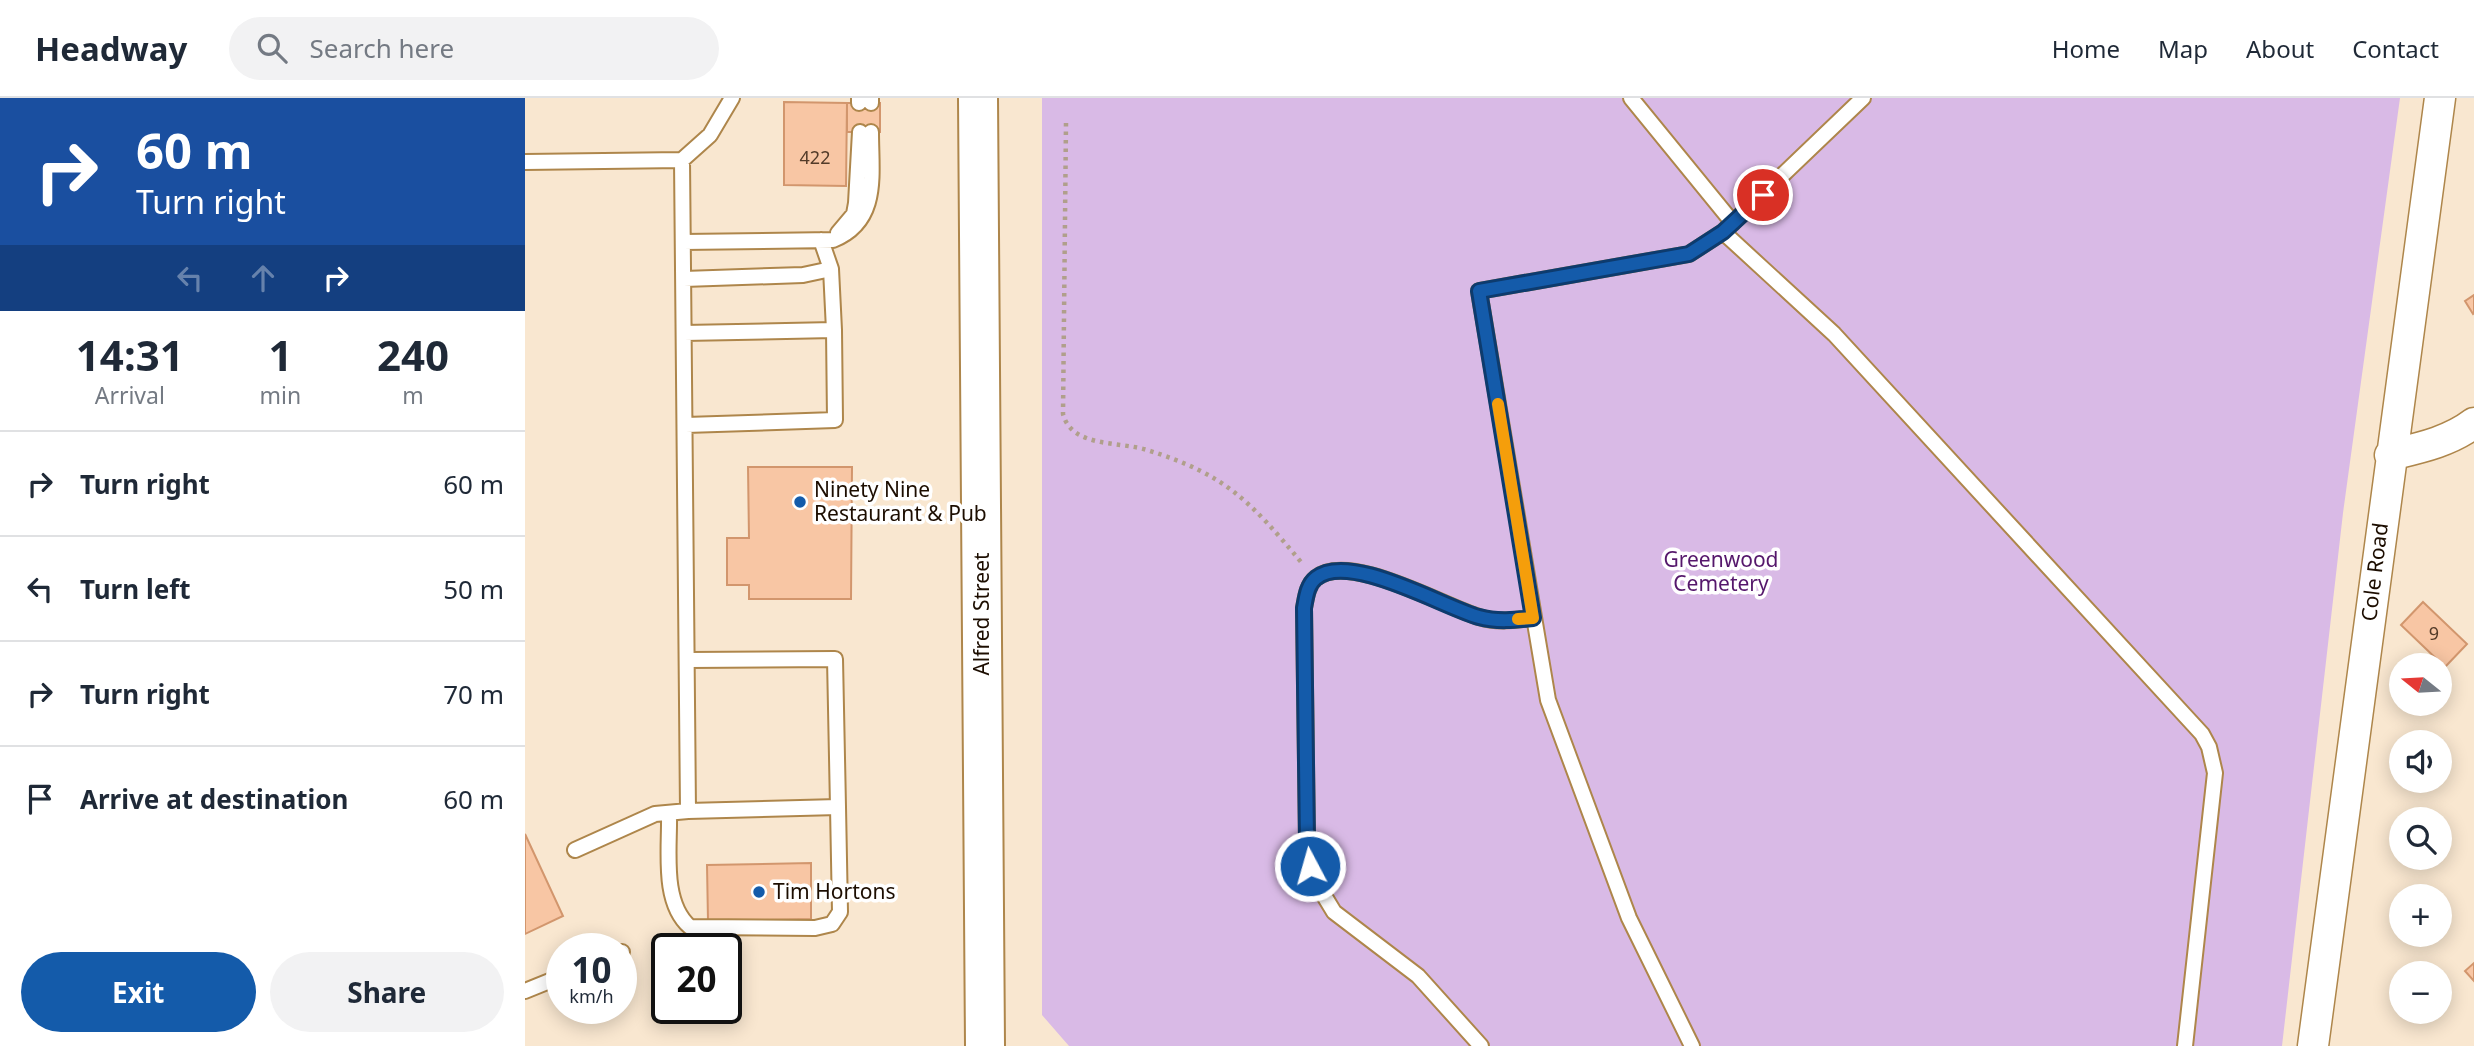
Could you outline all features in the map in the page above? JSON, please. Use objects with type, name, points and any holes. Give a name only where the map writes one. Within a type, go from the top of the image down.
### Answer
[{"type":"main road","name":"Alfred Street","points":[[978,98],[985,1046]]},
{"type":"street","name":"Cole Road","points":[[2313,1046],[2390,455],[2440,98]]},
{"type":"street","points":[[2390,455],[2423,447],[2461,433],[2474,423]]},
{"type":"lane","points":[[525,162],[682,160],[710,135],[732,98]]},
{"type":"lane","points":[[1631,98],[1728,228],[1834,334],[2202,734],[2209,747],[2215,773],[2185,1046]]},
{"type":"lane","points":[[1692,1046],[1629,918],[1548,700],[1479,291],[1673,258],[1704,246],[1728,228],[1863,98]]},
{"type":"lane","points":[[683,242],[827,240],[854,214],[865,132]]},
{"type":"lane","points":[[682,160],[689,660],[688,811]]},
{"type":"lane","points":[[686,425],[835,420],[834,330],[827,240]]},
{"type":"lane","points":[[684,279],[803,275],[831,269]]},
{"type":"lane","points":[[684,333],[834,330]]},
{"type":"lane","points":[[1481,1046],[1418,976],[1334,912],[1324,898],[1310,866],[1307,840],[1304,608],[1309,587],[1315,579],[1336,572],[1381,579],[1417,590],[1479,617],[1503,621],[1533,618]]},
{"type":"lane","points":[[669,813],[671,890],[678,914],[690,927],[815,928],[832,924],[840,912],[835,659],[689,660]]},
{"type":"lane","points":[[575,850],[655,814],[838,807]]},
{"type":"lane","points":[[525,991],[546,982]]},
{"type":"path","points":[[1066,123],[1063,414],[1067,427],[1084,437],[1142,448],[1213,475],[1258,511],[1315,579]]},
{"type":"green space","name":"Greenwood Cemetery","points":[[1042,98],[2400,98],[2343,513],[2282,1046],[1069,1046],[1042,1015]]},
{"type":"building","points":[[784,102],[847,103],[846,186],[784,185]]},
{"type":"building","points":[[847,103],[880,103],[880,132],[847,132]]},
{"type":"building","points":[[2474,295],[2474,313],[2473,314],[2465,301]]},
{"type":"building","name":"Ninety Nine Restaurant & Pub","points":[[748,467],[852,467],[851,599],[749,599],[749,585],[727,585],[727,538],[749,538]]},
{"type":"building","points":[[2423,602],[2467,644],[2452,660],[2452,653],[2430,653],[2401,625]]},
{"type":"building","points":[[525,834],[563,916],[525,934]]},
{"type":"building","name":"Tim Hortons","points":[[811,863],[811,919],[708,921],[707,865]]},
{"type":"building","points":[[2474,963],[2474,981],[2465,971]]},
{"type":"slow traffic","points":[[1498,404],[1533,618],[1518,619]]},
{"type":"place","name":"Ninety Nine Restaurant & Pub","points":[[800,502]]},
{"type":"place","name":"Tim Hortons","points":[[759,892]]},
{"type":"route","points":[[1310,866],[1307,840],[1304,608],[1309,587],[1315,579],[1336,572],[1381,579],[1417,590],[1479,617],[1503,621],[1533,618],[1479,291],[1689,254],[1723,232],[1763,195]]}]
